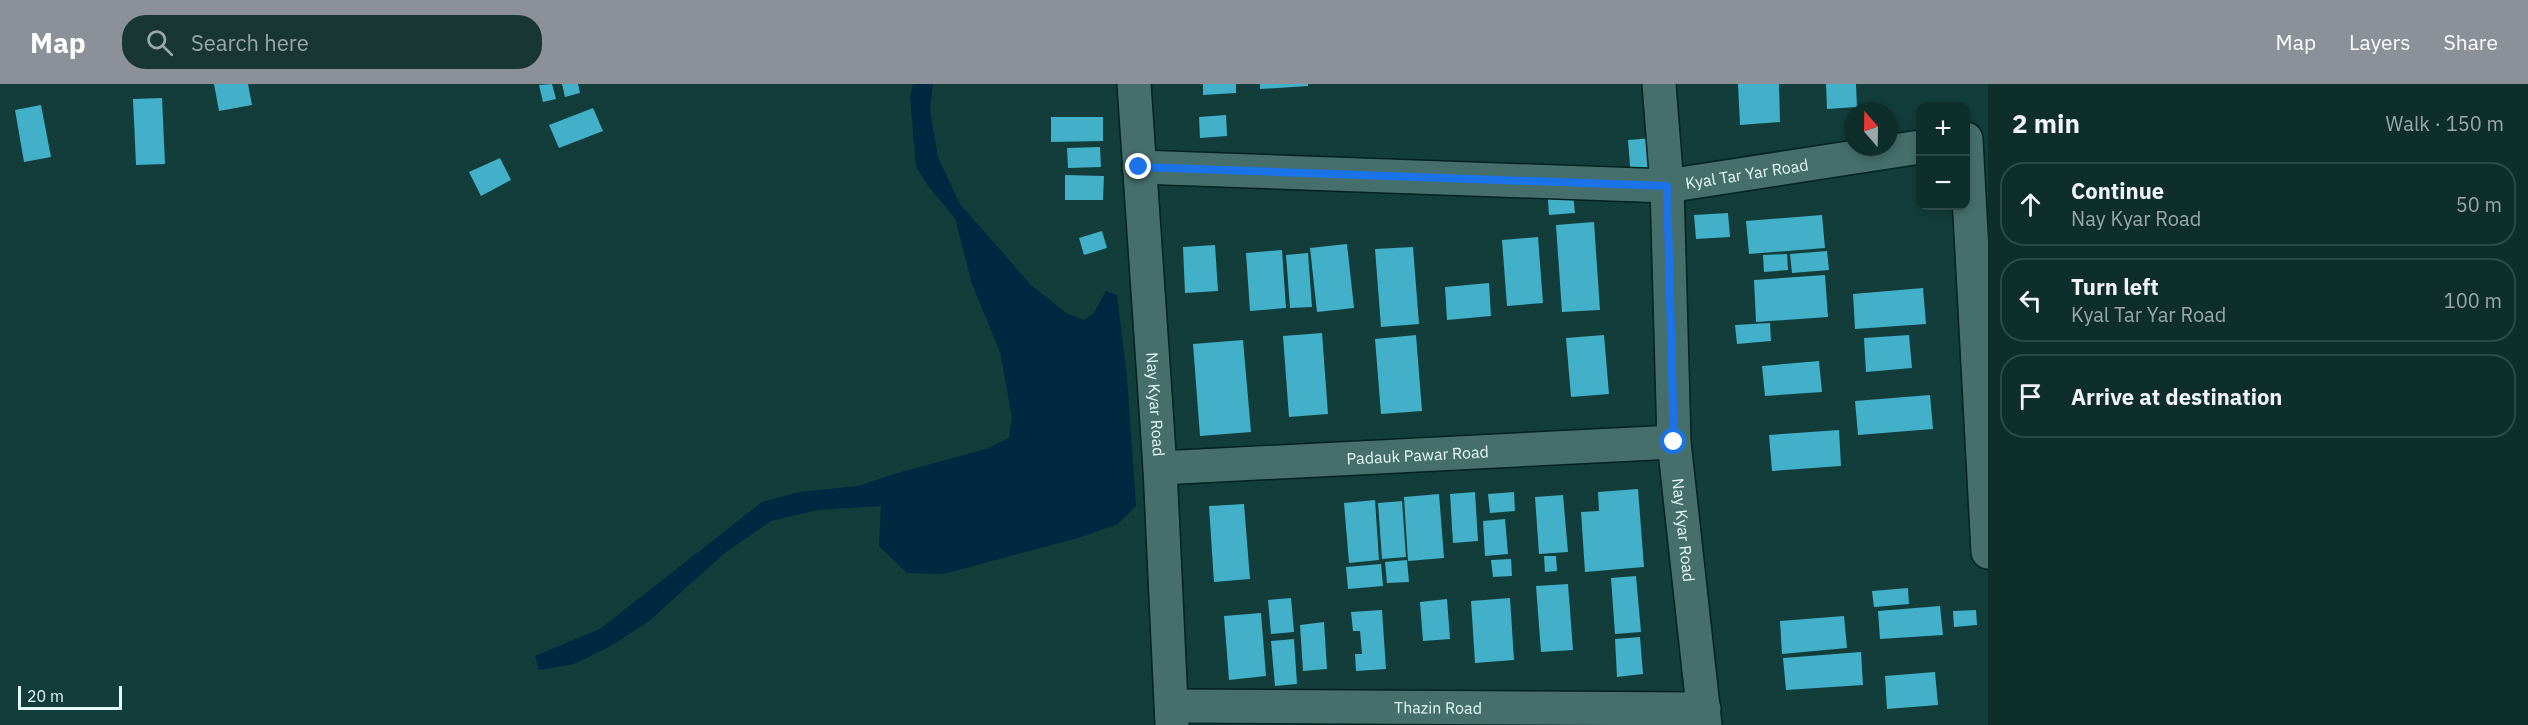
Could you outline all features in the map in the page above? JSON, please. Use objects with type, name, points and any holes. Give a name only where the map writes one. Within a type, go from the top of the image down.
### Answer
[{"type":"street","name":"Nay Kyar Road","points":[[1134,84],[1160,468],[1172,715]]},
{"type":"street","name":"Nay Kyar Road","points":[[1659,84],[1667,186],[1674,442],[1704,717]]},
{"type":"street","points":[[1970,139],[1988,138]]},
{"type":"street","name":"Kyal Tar Yar Road","points":[[1139,167],[1667,186],[1916,148]]},
{"type":"street","points":[[1967,156],[1988,552]]},
{"type":"street","name":"Padauk Pawar Road","points":[[1160,468],[1674,442]]},
{"type":"street","name":"Thazin Road","points":[[1172,715],[1704,717]]},
{"type":"water","points":[[913,84],[933,84],[930,109],[938,157],[960,204],[1031,285],[1066,313],[1084,320],[1094,313],[1106,291],[1117,295],[1127,377],[1136,506],[1118,524],[1078,538],[943,574],[907,573],[879,546],[881,506],[818,510],[771,521],[726,552],[649,621],[611,646],[574,664],[539,670],[535,656],[600,629],[762,502],[799,492],[858,486],[986,449],[1009,438],[1012,417],[1000,352],[972,284],[955,218],[929,187],[916,167],[910,97]]},
{"type":"building","points":[[214,84],[248,84],[252,105],[219,111]]},
{"type":"building","points":[[552,84],[556,99],[543,102],[539,85]]},
{"type":"building","points":[[562,84],[578,84],[580,93],[565,97]]},
{"type":"building","points":[[1203,84],[1236,84],[1236,93],[1203,95]]},
{"type":"building","points":[[1260,84],[1308,84],[1308,86],[1260,89]]},
{"type":"building","points":[[1738,84],[1779,84],[1780,122],[1740,125]]},
{"type":"building","points":[[1826,84],[1856,84],[1857,102],[1844,102],[1844,108],[1827,109]]},
{"type":"building","points":[[162,98],[165,164],[136,165],[133,99]]},
{"type":"building","points":[[41,105],[51,157],[24,162],[15,110]]},
{"type":"building","points":[[593,108],[603,131],[559,148],[549,125]]},
{"type":"building","points":[[1226,115],[1227,136],[1200,138],[1199,117]]},
{"type":"building","points":[[1051,117],[1103,117],[1103,141],[1051,142]]},
{"type":"building","points":[[1653,138],[1656,177],[1631,179],[1628,140]]},
{"type":"building","points":[[1100,147],[1101,167],[1068,168],[1067,148]]},
{"type":"building","points":[[500,158],[511,180],[481,196],[469,172]]},
{"type":"building","points":[[1065,175],[1104,176],[1103,200],[1065,200]]},
{"type":"building","points":[[1572,185],[1575,213],[1549,215],[1547,187]]},
{"type":"building","points":[[1728,213],[1730,237],[1696,239],[1694,215]]},
{"type":"building","points":[[1822,215],[1825,248],[1749,254],[1746,221]]},
{"type":"building","points":[[1594,222],[1600,310],[1562,312],[1556,225]]},
{"type":"building","points":[[1102,231],[1107,248],[1084,255],[1079,238]]},
{"type":"building","points":[[1538,237],[1543,303],[1507,306],[1502,240]]},
{"type":"building","points":[[1347,244],[1354,308],[1317,312],[1310,248]]},
{"type":"building","points":[[1215,245],[1218,291],[1185,293],[1183,247]]},
{"type":"building","points":[[1413,247],[1419,324],[1381,327],[1375,249]]},
{"type":"building","points":[[1282,250],[1286,308],[1250,311],[1246,253]]},
{"type":"building","points":[[1827,251],[1829,270],[1792,273],[1790,254]]},
{"type":"building","points":[[1308,253],[1312,307],[1290,308],[1286,255]]},
{"type":"building","points":[[1787,254],[1788,270],[1764,272],[1763,255]]},
{"type":"building","points":[[1825,275],[1828,317],[1756,322],[1754,280]]},
{"type":"building","points":[[1489,283],[1491,316],[1447,320],[1445,287]]},
{"type":"building","points":[[1923,288],[1926,324],[1855,329],[1853,294]]},
{"type":"building","points":[[1770,323],[1771,341],[1737,344],[1735,325]]},
{"type":"building","points":[[1322,333],[1328,414],[1289,417],[1283,336]]},
{"type":"building","points":[[1416,335],[1422,411],[1381,414],[1375,339]]},
{"type":"building","points":[[1604,335],[1609,394],[1571,397],[1566,338]]},
{"type":"building","points":[[1909,335],[1912,368],[1866,372],[1864,338]]},
{"type":"building","points":[[1243,340],[1251,432],[1200,436],[1193,344]]},
{"type":"building","points":[[1819,361],[1822,392],[1765,396],[1762,366]]},
{"type":"building","points":[[1930,395],[1933,429],[1858,435],[1855,401]]},
{"type":"building","points":[[1839,430],[1841,466],[1772,471],[1769,435]]},
{"type":"building","points":[[1638,489],[1644,567],[1585,572],[1581,512],[1599,511],[1598,492]]},
{"type":"building","points":[[1475,492],[1478,541],[1453,543],[1450,494]]},
{"type":"building","points":[[1514,492],[1515,511],[1490,513],[1488,494]]},
{"type":"building","points":[[1439,494],[1444,558],[1408,561],[1404,497]]},
{"type":"building","points":[[1563,495],[1568,552],[1539,554],[1535,497]]},
{"type":"building","points":[[1375,500],[1379,560],[1349,563],[1344,503]]},
{"type":"building","points":[[1402,501],[1406,557],[1382,559],[1378,503]]},
{"type":"building","points":[[1244,504],[1250,579],[1214,582],[1209,506]]},
{"type":"building","points":[[1505,519],[1508,554],[1485,556],[1483,521]]},
{"type":"building","points":[[1544,556],[1556,556],[1557,571],[1545,572]]},
{"type":"building","points":[[1511,559],[1512,576],[1493,577],[1491,560]]},
{"type":"building","points":[[1407,560],[1409,582],[1387,583],[1385,562]]},
{"type":"building","points":[[1381,564],[1383,586],[1348,589],[1346,567]]},
{"type":"building","points":[[1636,576],[1641,632],[1615,634],[1611,578]]},
{"type":"building","points":[[1568,584],[1573,650],[1541,652],[1536,586]]},
{"type":"building","points":[[1908,588],[1909,604],[1874,607],[1872,591]]},
{"type":"building","points":[[1291,598],[1294,632],[1271,634],[1268,600]]},
{"type":"building","points":[[1510,598],[1514,660],[1475,663],[1471,601]]},
{"type":"building","points":[[1447,599],[1450,639],[1423,641],[1420,602]]},
{"type":"building","points":[[1940,606],[1943,635],[1880,639],[1878,611]]},
{"type":"building","points":[[1382,610],[1386,669],[1356,671],[1355,654],[1362,654],[1360,631],[1353,631],[1351,612]]},
{"type":"building","points":[[1976,610],[1977,625],[1954,627],[1953,611]]},
{"type":"building","points":[[1261,613],[1266,676],[1229,680],[1224,616]]},
{"type":"building","points":[[1844,616],[1847,648],[1782,654],[1780,621]]},
{"type":"building","points":[[1324,622],[1327,669],[1303,671],[1300,625]]},
{"type":"building","points":[[1640,637],[1643,674],[1617,677],[1615,639]]},
{"type":"building","points":[[1294,639],[1297,684],[1275,686],[1271,641]]},
{"type":"building","points":[[1861,652],[1863,685],[1786,690],[1783,658]]},
{"type":"building","points":[[1935,672],[1938,705],[1887,709],[1885,676]]},
{"type":"route","points":[[1139,167],[1667,186],[1674,442]]}]
